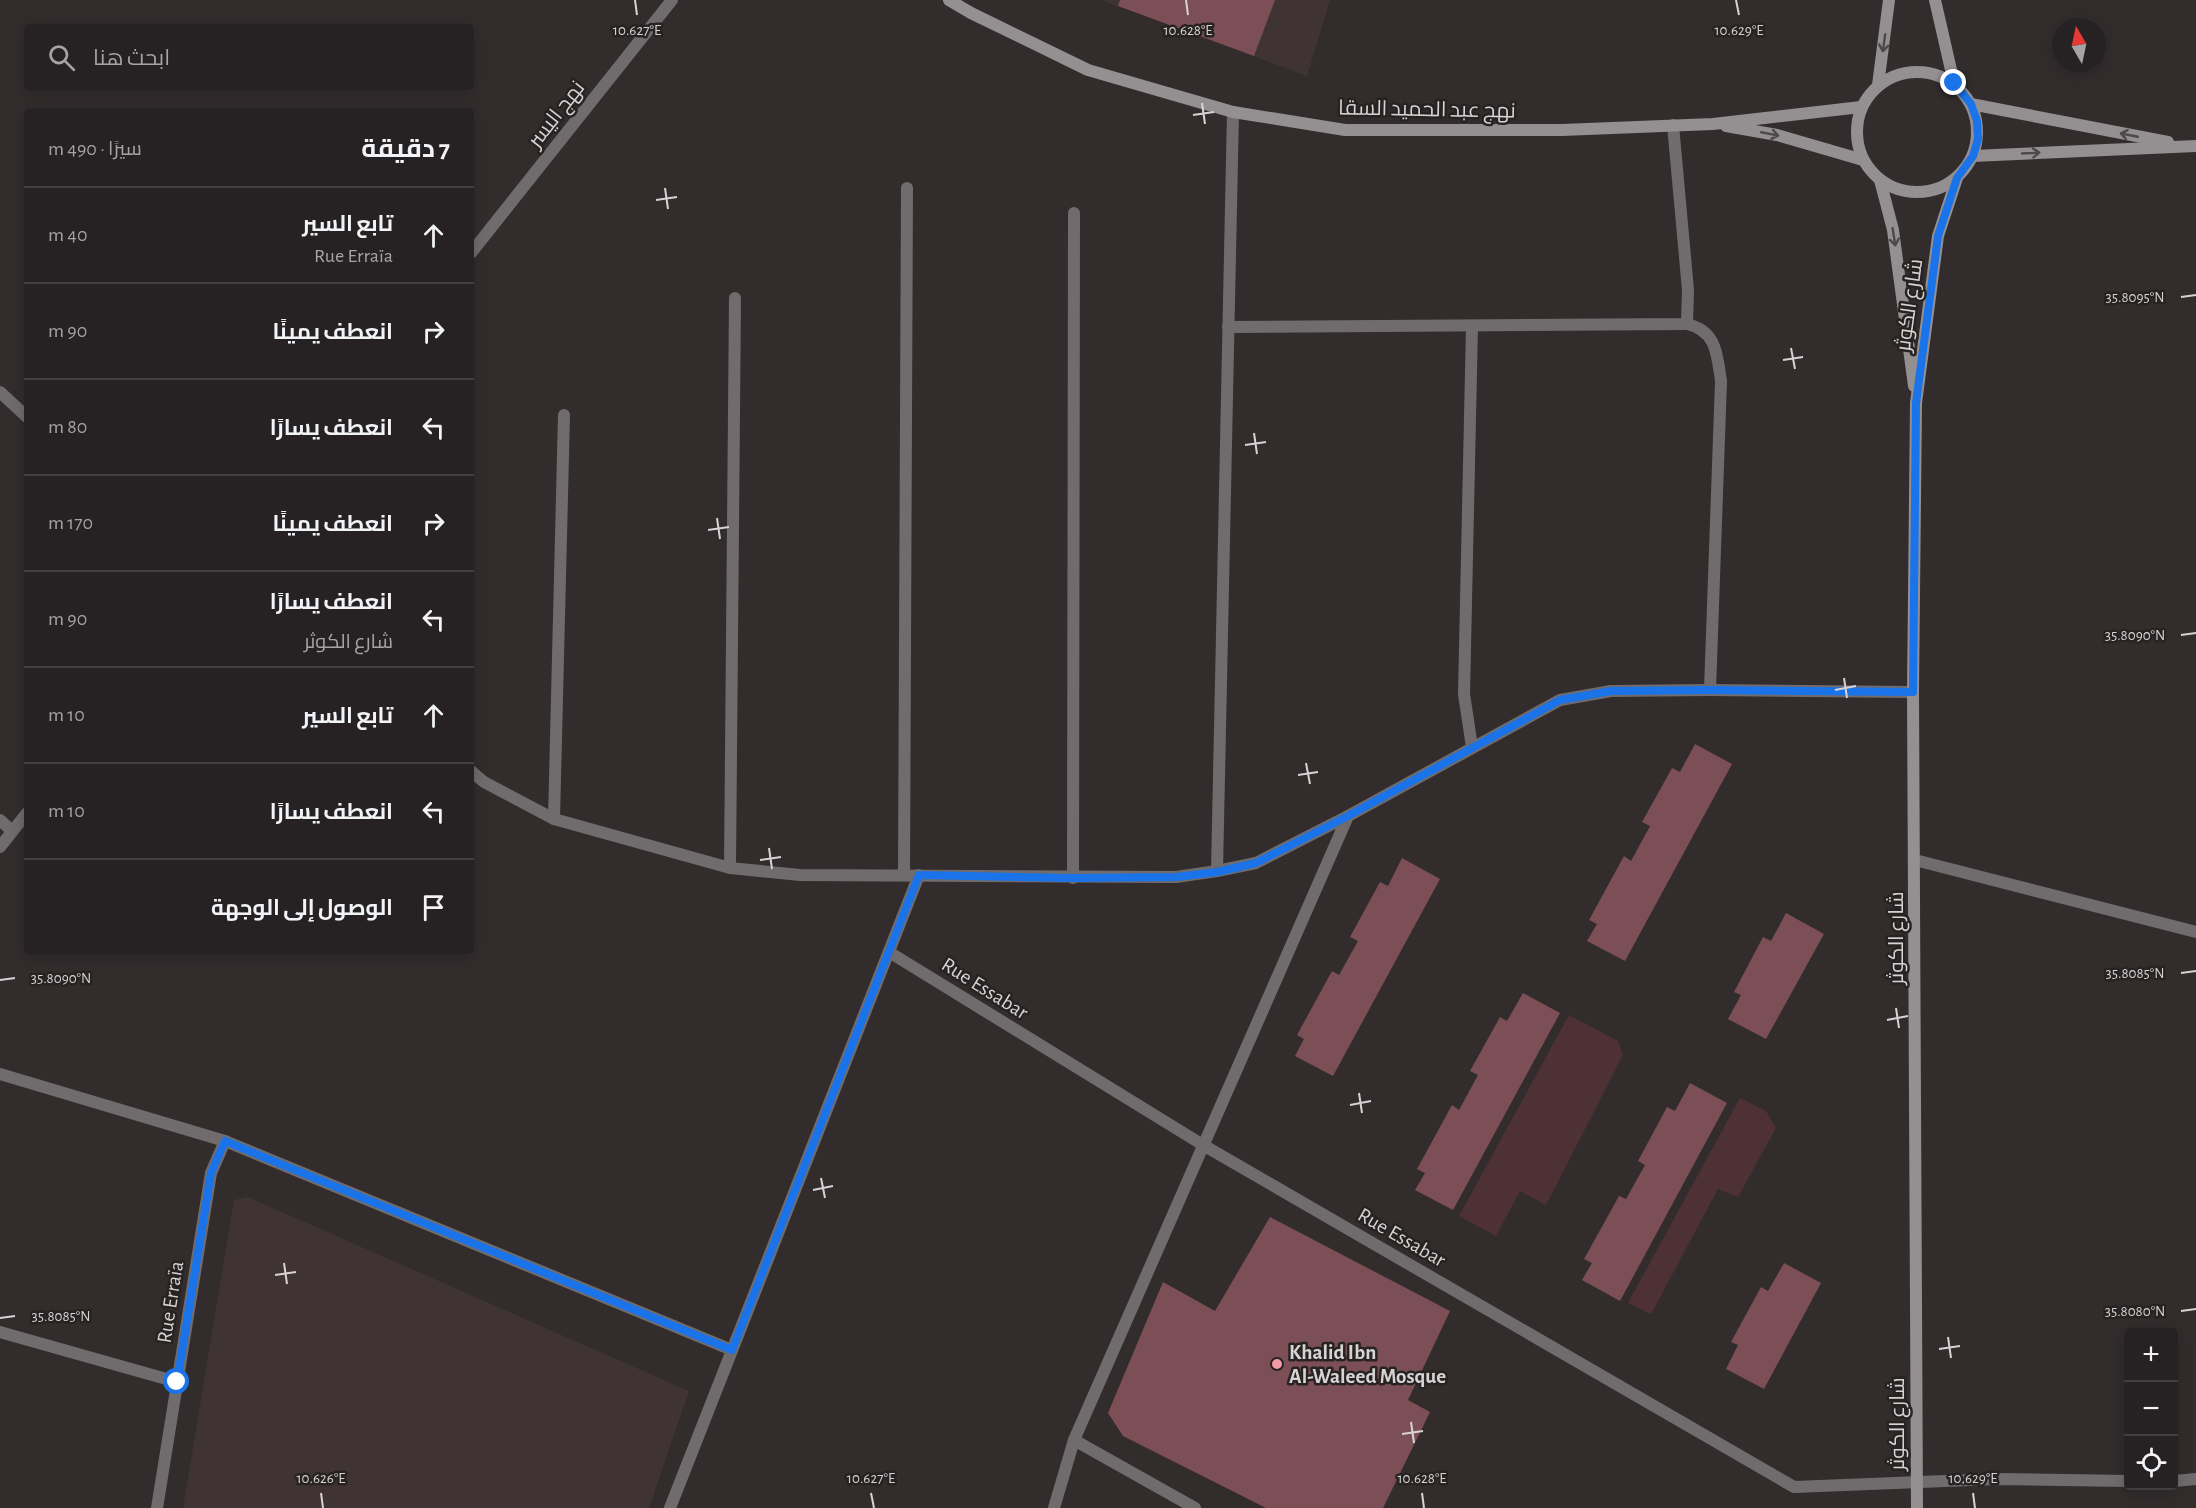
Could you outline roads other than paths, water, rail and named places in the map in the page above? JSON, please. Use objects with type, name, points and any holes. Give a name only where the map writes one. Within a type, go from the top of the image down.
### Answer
[{"type":"main road","name":"نهج عبد الحميد السقا","points":[[949,0],[1088,70],[1233,112],[1345,130],[1562,130],[1713,124],[1861,107]]},
{"type":"main road","points":[[1878,85],[1889,0]]},
{"type":"main road","points":[[1935,0],[1954,83]]},
{"type":"main road","points":[[1916,71],[1936,73],[1954,83],[1971,104],[1977,121],[1978,139],[1973,156],[1957,178],[1939,189],[1919,192],[1899,189],[1881,180],[1863,160],[1857,143],[1857,124],[1861,107],[1878,85],[1895,75],[1916,71]]},
{"type":"main road","points":[[1971,104],[2191,146]]},
{"type":"main road","name":"نهج عبد الحميد السقا","points":[[1713,124],[1777,135],[1863,160]]},
{"type":"main road","points":[[1973,156],[2191,146]]},
{"type":"main road","name":"شارع الكوثر","points":[[1917,1508],[1913,692],[1916,403],[1938,236],[1957,178]]},
{"type":"main road","name":"شارع الكوثر","points":[[1881,180],[1893,230],[1916,403]]},
{"type":"street","name":"نهج اليسر","points":[[474,249],[672,0]]},
{"type":"street","points":[[1217,872],[1233,112]]},
{"type":"street","points":[[1673,124],[1688,290],[1687,324]]},
{"type":"street","points":[[904,875],[907,188]]},
{"type":"street","points":[[1073,878],[1074,213]]},
{"type":"street","points":[[730,868],[735,298]]},
{"type":"street","points":[[1228,327],[1687,324],[1699,327],[1711,338],[1721,381],[1710,690]]},
{"type":"street","points":[[1472,326],[1464,694],[1472,747]]},
{"type":"street","points":[[0,392],[24,414]]},
{"type":"street","points":[[554,819],[564,415]]},
{"type":"street","points":[[474,774],[484,782],[554,819],[730,868],[800,875],[1176,877],[1217,872],[1256,863],[1348,816],[1560,700],[1611,691],[1913,692]]},
{"type":"street","points":[[1054,1508],[1074,1440],[1348,816]]},
{"type":"street","points":[[0,847],[24,817]]},
{"type":"street","points":[[0,820],[12,831]]},
{"type":"street","points":[[1915,860],[2196,932]]},
{"type":"street","points":[[670,1508],[919,875]]},
{"type":"street","name":"Rue Essabar","points":[[889,952],[1203,1145],[1794,1487],[1996,1479],[2124,1481]]},
{"type":"street","points":[[0,1074],[225,1141],[732,1350]]},
{"type":"street","name":"Rue Erraïa","points":[[157,1508],[211,1173],[225,1141]]},
{"type":"street","points":[[0,1332],[177,1382]]},
{"type":"street","points":[[1074,1440],[1195,1508]]},
{"type":"street","points":[[2178,1481],[2196,1479]]},
{"type":"place","name":"Khalid Ibn Al-Waleed Mosque","points":[[1277,1364]]}]
